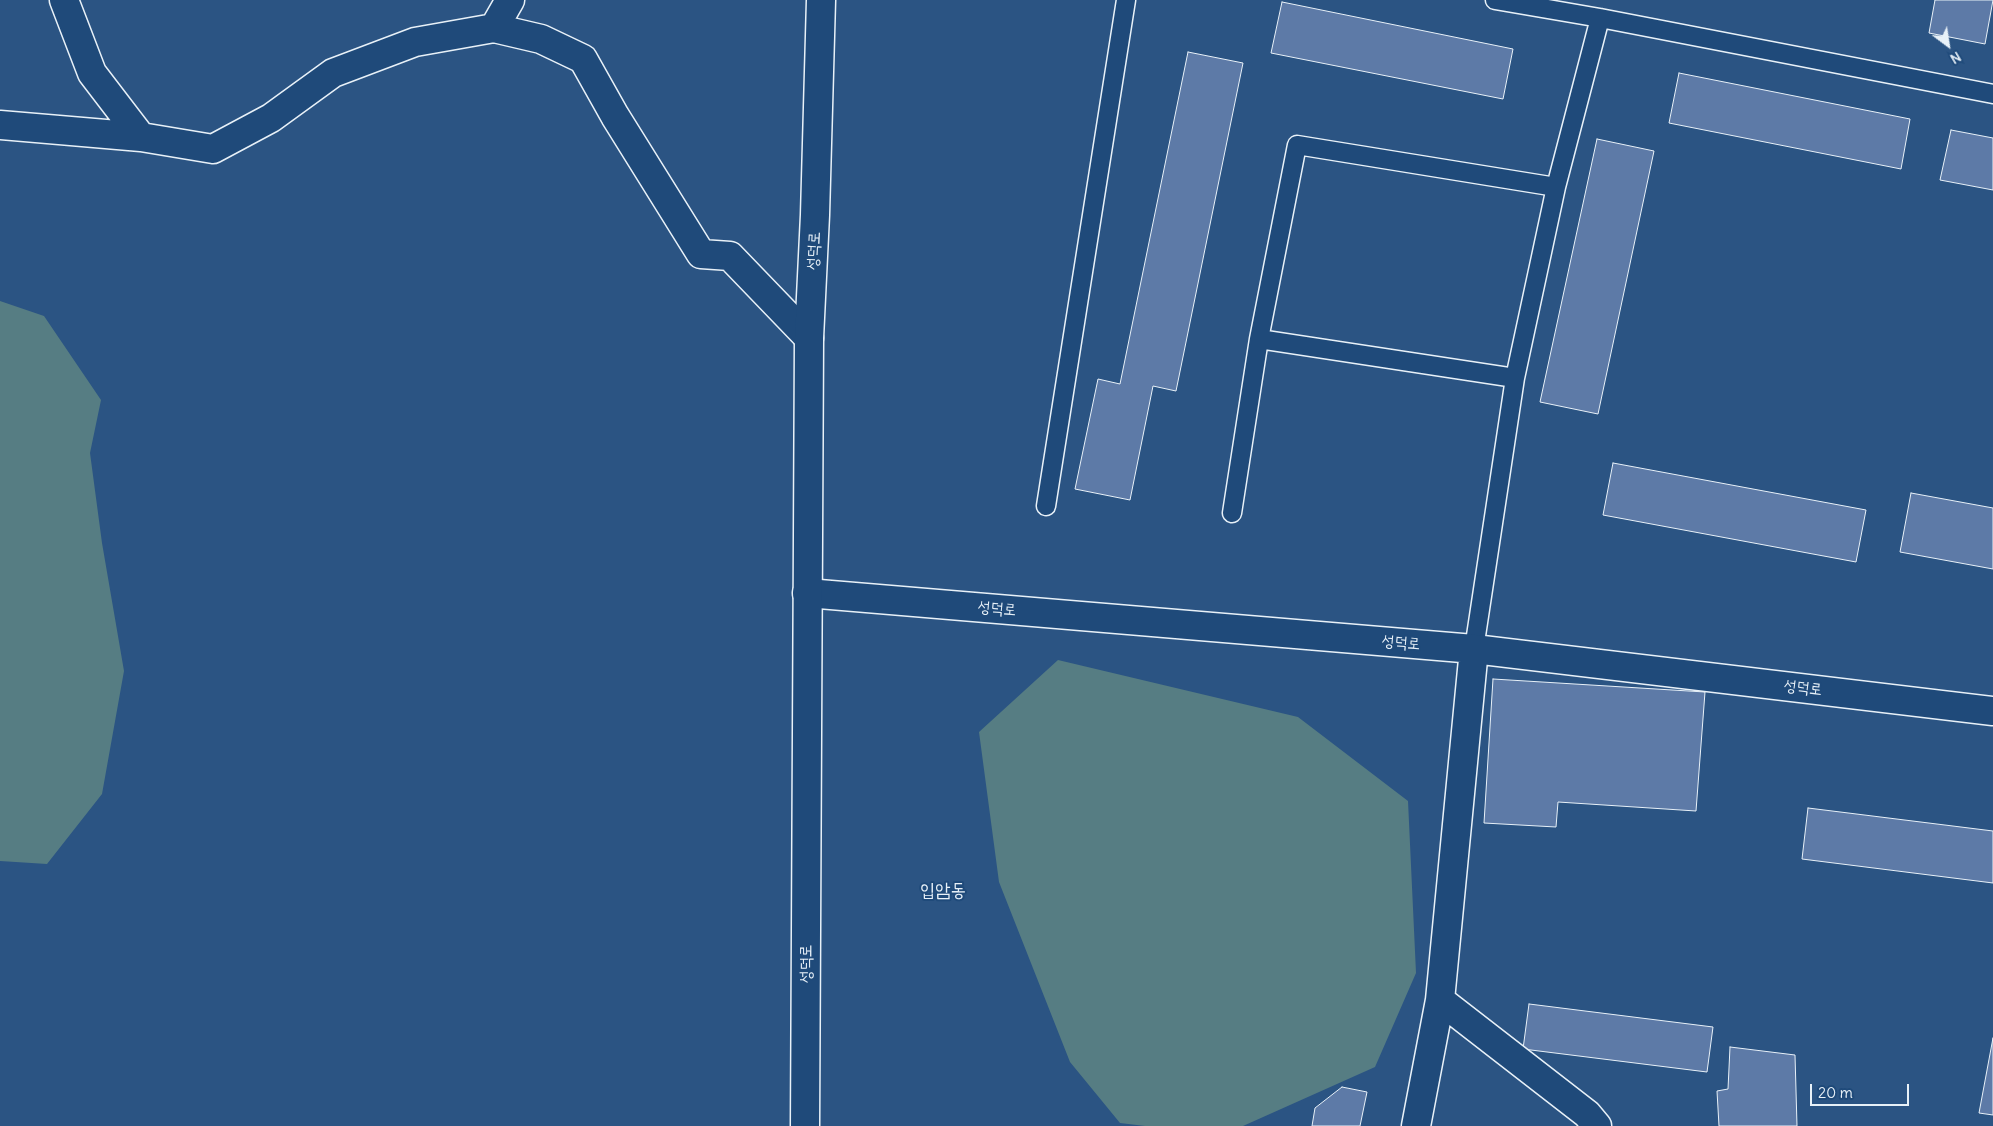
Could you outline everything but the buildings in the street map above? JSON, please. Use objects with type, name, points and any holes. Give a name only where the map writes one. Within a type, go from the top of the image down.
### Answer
[{"type":"street","points":[[64,0],[92,73],[141,137]]},
{"type":"street","points":[[494,28],[510,0]]},
{"type":"street","name":"성덕로","points":[[805,1126],[809,338],[815,215],[821,0]]},
{"type":"street","points":[[0,125],[141,137],[214,149],[271,118],[333,73],[415,42],[494,28],[541,39],[583,59],[701,254],[730,256],[809,338]]},
{"type":"street","name":"성덕로","points":[[807,593],[1474,650],[1993,711]]},
{"type":"street","points":[[1416,1126],[1440,1000],[1474,650]]},
{"type":"street","points":[[1440,1000],[1587,1114],[1597,1126]]},
{"type":"lane","points":[[1046,506],[1126,0]]},
{"type":"lane","points":[[1495,0],[1600,18],[1993,94]]},
{"type":"lane","points":[[1474,650],[1515,378],[1556,187],[1600,18]]},
{"type":"lane","points":[[1232,513],[1259,339],[1297,145],[1556,187]]},
{"type":"lane","points":[[1259,339],[1515,378]]},
{"type":"green space","points":[[0,301],[44,316],[101,400],[90,453],[102,543],[124,671],[102,794],[47,864],[0,861]]},
{"type":"green space","points":[[1058,660],[1298,717],[1408,801],[1416,973],[1375,1067],[1243,1126],[1145,1126],[1120,1123],[1070,1062],[999,882],[979,732]]},
{"type":"district","name":"입암동","points":[[943,891]]}]
